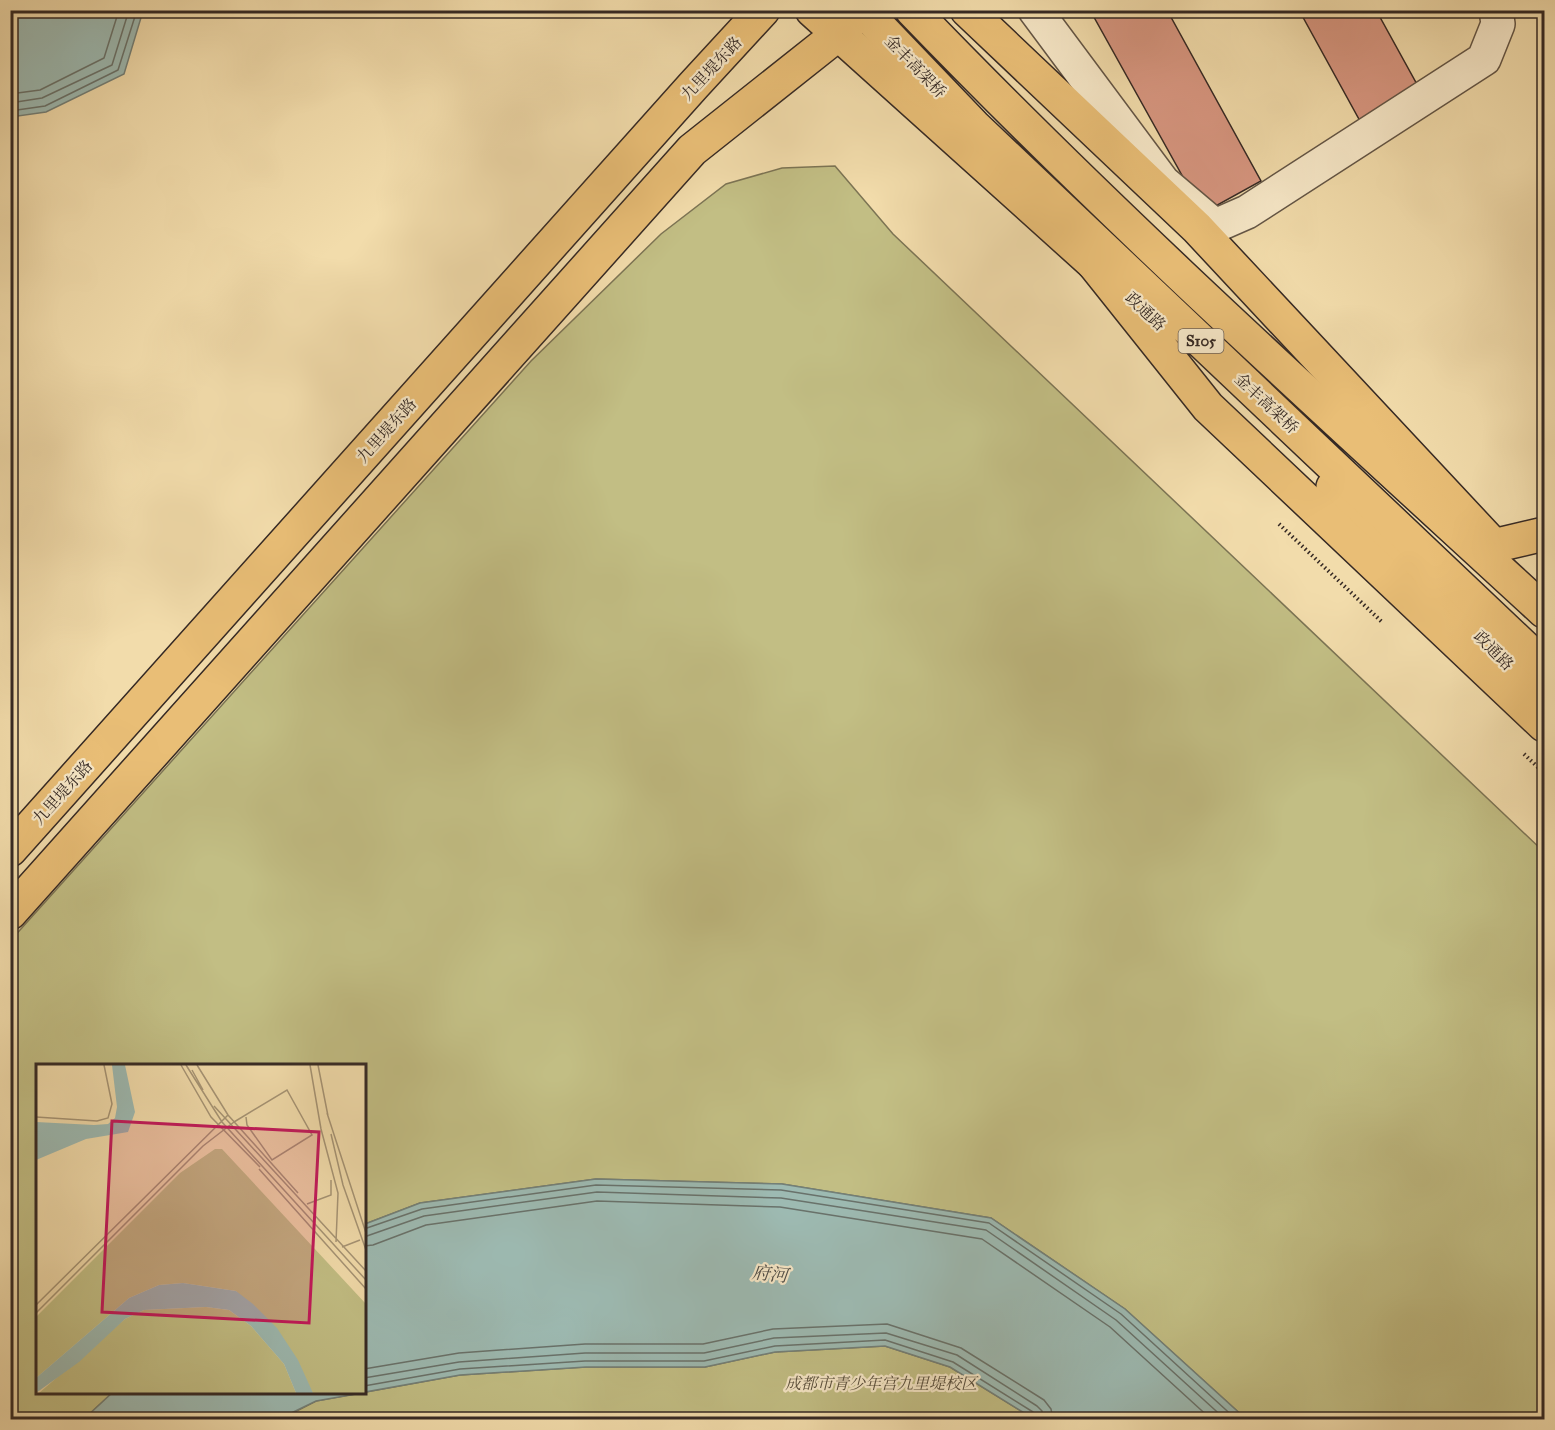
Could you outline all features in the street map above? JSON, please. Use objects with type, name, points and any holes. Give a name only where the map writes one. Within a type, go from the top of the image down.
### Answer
[{"type":"main road","name":"九里堤东路","points":[[10,850],[693,86],[764,10]]},
{"type":"main road","name":"政通路","points":[[812,10],[837,35],[1090,259],[1309,463],[1545,700]]},
{"type":"main road","points":[[10,913],[692,150],[837,35],[862,10]]},
{"type":"main road","name":"金丰高架桥","points":[[862,10],[974,126],[1545,666]]},
{"type":"main road","name":"金丰高架桥","points":[[912,10],[962,62],[1207,301],[1545,611]]},
{"type":"main road","points":[[967,10],[1197,228],[1493,546],[1545,591]]},
{"type":"main road","points":[[1090,259],[1208,407],[1545,725]]},
{"type":"main road","points":[[1493,546],[1545,534]]},
{"type":"street","points":[[1035,10],[1163,182],[1215,226],[1247,212],[1484,59],[1498,24],[1496,10]]},
{"type":"green space","points":[[835,166],[893,234],[1544,852],[1544,1419],[1246,1419],[1125,1309],[991,1218],[782,1184],[596,1179],[420,1203],[366,1224],[366,1064],[36,1064],[36,1394],[111,1394],[84,1419],[11,1420],[11,940],[531,361],[661,234],[726,184],[782,168]]},
{"type":"green space","name":"成都市青少年宫九里堤校区","points":[[885,1346],[950,1367],[1034,1419],[279,1420],[316,1401],[366,1394],[366,1392],[460,1375],[586,1367],[705,1367],[775,1352]]},
{"type":"water","points":[[10,11],[143,11],[124,74],[46,112],[11,117]]},
{"type":"water","name":"府河","points":[[596,1179],[782,1184],[991,1218],[1125,1309],[1246,1419],[1034,1419],[950,1367],[885,1346],[775,1352],[705,1367],[586,1367],[460,1375],[366,1392],[366,1224],[420,1203]]},
{"type":"water","points":[[111,1394],[356,1394],[316,1401],[279,1419],[84,1419]]},
{"type":"building","points":[[1090,10],[1167,10],[1261,181],[1203,213]]},
{"type":"building","points":[[1299,10],[1376,10],[1419,88],[1360,121]]}]
